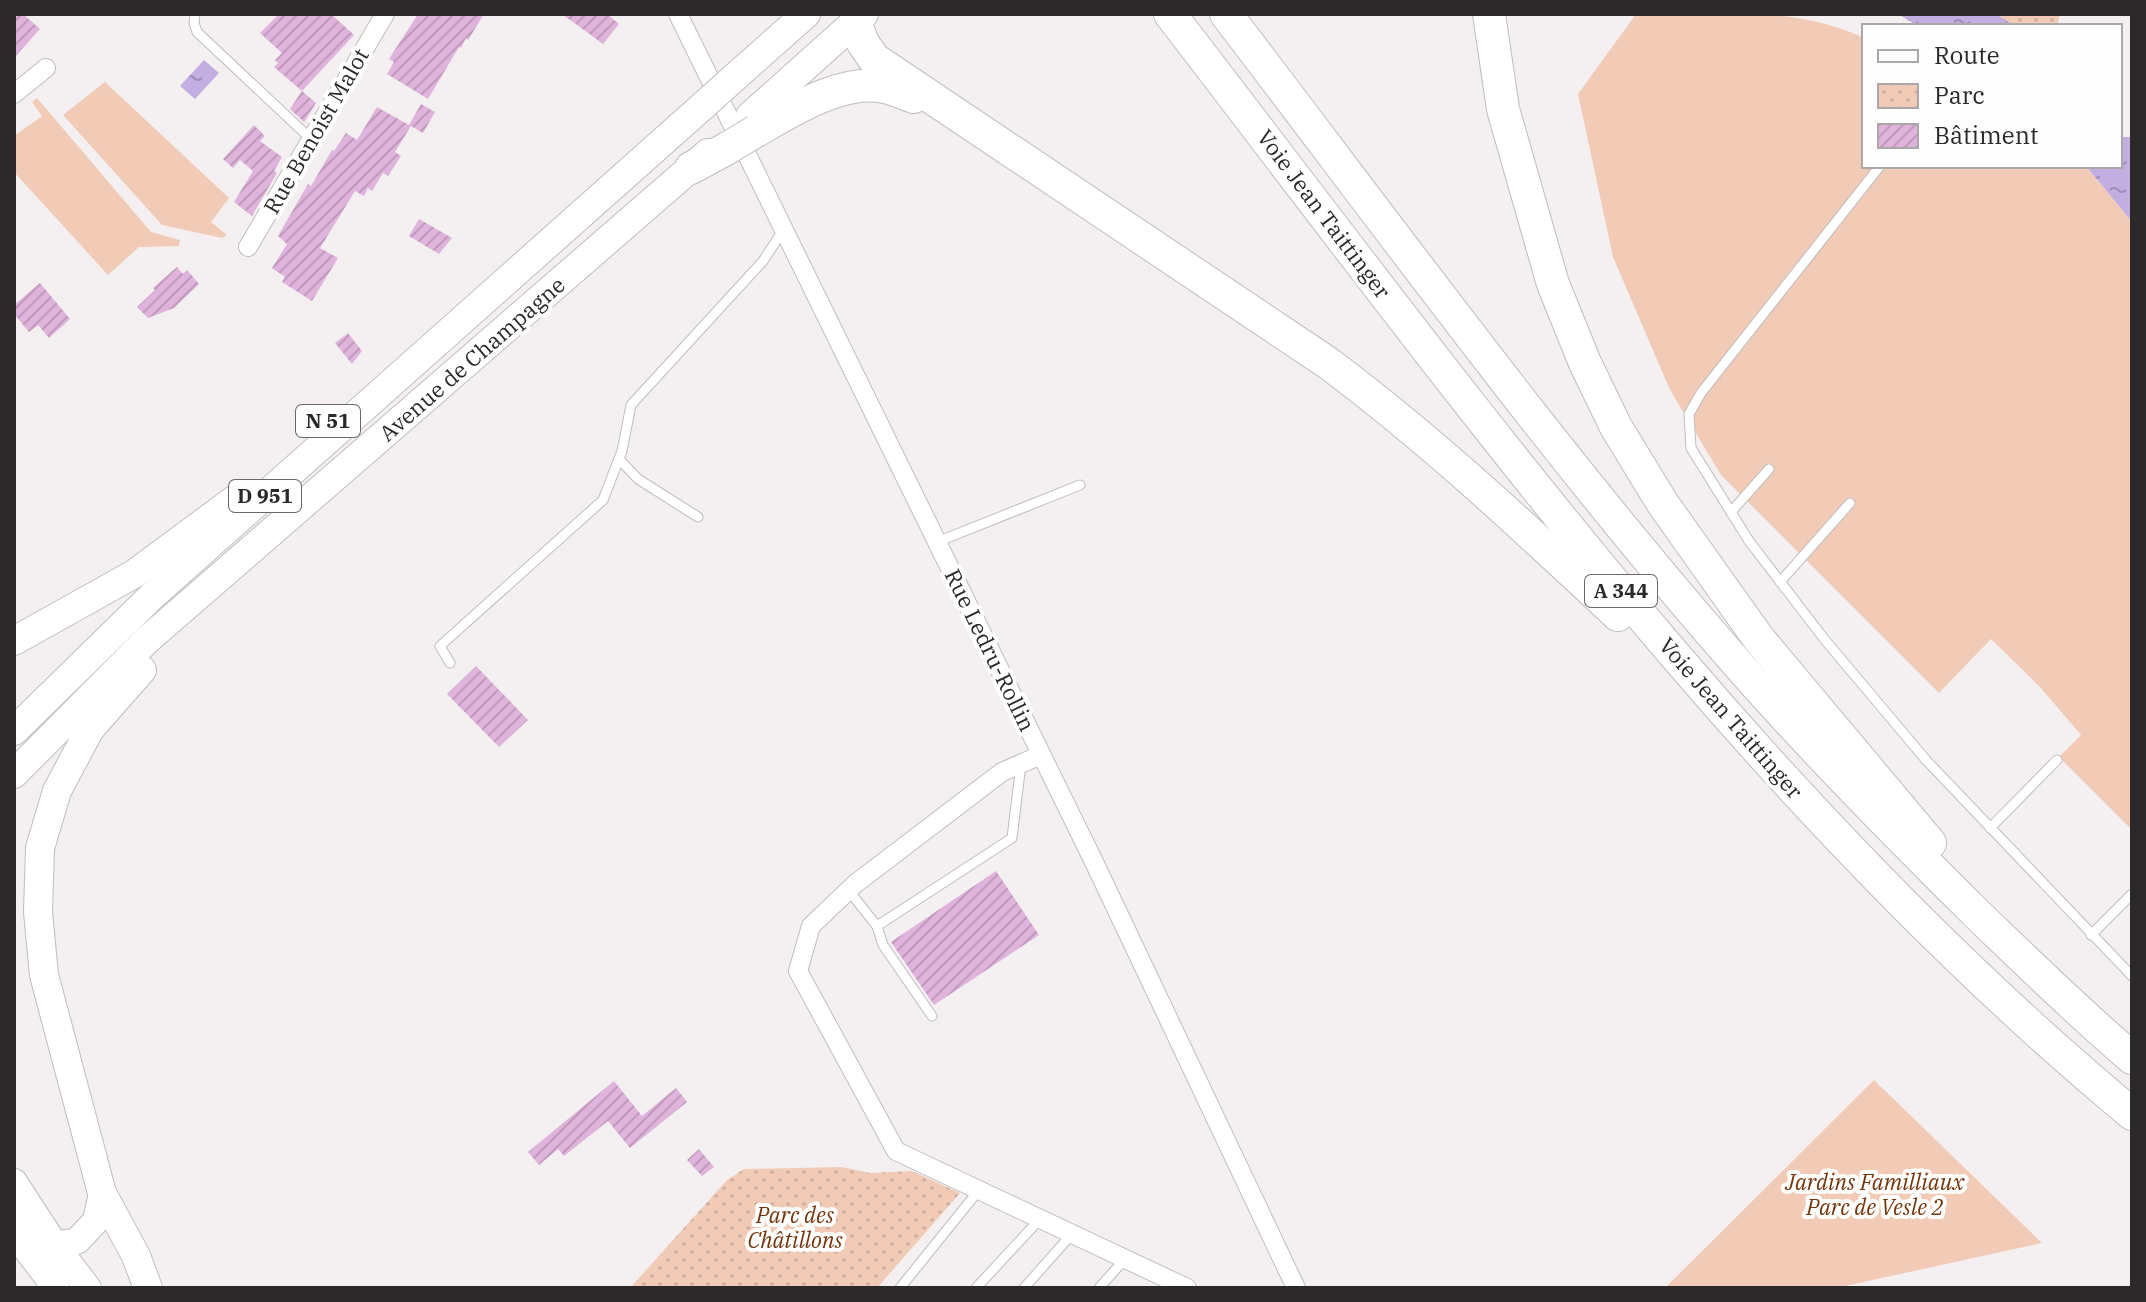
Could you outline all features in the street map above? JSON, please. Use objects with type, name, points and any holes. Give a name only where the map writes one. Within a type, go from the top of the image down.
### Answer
[{"type":"highway","name":"Voie Jean Taittinger","points":[[1170,14],[1487,427],[1605,573],[1731,721],[1858,859],[2010,1007],[2132,1114]]},
{"type":"highway","name":"Voie Jean Taittinger","points":[[1226,14],[1527,407],[1743,671],[1883,823],[2039,974],[2132,1058]]},
{"type":"highway","points":[[1489,14],[1503,109],[1553,284],[1585,363],[1616,427],[1663,504],[1759,639],[2039,974]]},
{"type":"highway","points":[[858,17],[863,43],[874,59],[1328,363],[1393,411],[1506,510],[1731,721]]},
{"type":"highway","points":[[691,168],[753,123],[816,96],[852,88],[882,86],[948,109]]},
{"type":"main road","name":"Avenue de Champagne","points":[[14,731],[152,596],[806,14]]},
{"type":"main road","points":[[753,123],[858,17]]},
{"type":"main road","name":"Avenue de Champagne","points":[[14,774],[147,640],[691,168]]},
{"type":"main road","name":"N 51","points":[[14,641],[134,574],[165,553],[251,487],[468,300],[521,268]]},
{"type":"main road","points":[[148,1288],[136,1256],[102,1193],[44,975],[38,912],[40,848],[57,791],[90,729],[149,661],[283,525]]},
{"type":"street","name":"Rue Benoist Malot","points":[[248,247],[385,14]]},
{"type":"street","name":"Rue Ledru-Rollin","points":[[678,14],[1041,755],[1296,1288]]},
{"type":"street","points":[[14,94],[46,68]]},
{"type":"street","points":[[1041,755],[1002,772],[849,891],[811,926],[798,971],[896,1151],[1187,1288]]},
{"type":"street","points":[[14,1182],[55,1245],[88,1288]]},
{"type":"street","points":[[14,1220],[55,1245],[77,1241],[96,1221],[102,1193]]},
{"type":"street","points":[[14,1233],[54,1288]]},
{"type":"street","points":[[14,1246],[54,1288]]},
{"type":"lane","points":[[195,14],[197,32],[311,139]]},
{"type":"lane","points":[[1878,168],[1701,393],[1689,414],[1691,448],[1749,541],[1825,640],[1926,760],[2132,976]]},
{"type":"lane","points":[[450,663],[440,646],[603,500],[619,459],[631,405],[763,261],[784,229]]},
{"type":"lane","points":[[619,459],[638,479],[698,517]]},
{"type":"lane","points":[[1731,512],[1769,469]]},
{"type":"lane","points":[[937,542],[1080,485]]},
{"type":"lane","points":[[1780,582],[1850,503]]},
{"type":"lane","points":[[1990,828],[2057,760]]},
{"type":"lane","points":[[877,926],[1012,838],[1021,764]]},
{"type":"lane","points":[[849,891],[877,926],[883,945],[932,1016]]},
{"type":"lane","points":[[2091,935],[2132,894]]},
{"type":"lane","points":[[900,1288],[979,1190]]},
{"type":"lane","points":[[976,1288],[1040,1219]]},
{"type":"lane","points":[[1024,1288],[1072,1234]]},
{"type":"lane","points":[[1099,1288],[1125,1259]]},
{"type":"green space","points":[[1636,14],[1752,14],[1810,20],[1862,37],[1862,168],[2088,168],[2132,222],[2132,830],[2059,757],[2081,735],[2040,687],[1991,639],[1939,693],[1721,475],[1670,390],[1613,257],[1578,94]]},
{"type":"green space","points":[[1996,14],[2060,14],[2058,24],[2012,24]]},
{"type":"green space","points":[[105,82],[229,198],[211,222],[227,235],[222,238],[162,225],[63,115]]},
{"type":"green space","points":[[37,98],[151,232],[180,240],[179,246],[139,247],[108,275],[14,172],[14,136],[42,116],[32,102]]},
{"type":"green space","name":"Jardins Familliaux Parc de Vesle 2","points":[[1874,1080],[2042,1243],[1836,1288],[1665,1288]]},
{"type":"green space","name":"Parc des Châtillons","points":[[841,1167],[870,1173],[912,1171],[960,1193],[877,1288],[630,1288],[727,1180],[744,1169]]},
{"type":"water","points":[[1898,14],[1996,14],[2012,24],[1915,24]]},
{"type":"water","points":[[204,60],[219,73],[195,99],[180,86]]},
{"type":"water","points":[[2122,137],[2132,137],[2132,222],[2088,168],[2122,168]]},
{"type":"building","points":[[14,14],[23,14],[40,29],[14,58]]},
{"type":"building","points":[[279,14],[331,14],[354,35],[302,91],[274,67],[278,63],[275,60],[282,53],[260,33]]},
{"type":"building","points":[[418,14],[484,14],[468,40],[466,38],[459,47],[428,99],[387,74],[394,62],[389,59]]},
{"type":"building","points":[[562,14],[607,14],[619,24],[603,44]]},
{"type":"building","points":[[302,91],[316,103],[304,122],[290,109]]},
{"type":"building","points":[[421,104],[435,112],[423,133],[411,126],[395,152],[401,156],[388,176],[383,173],[372,191],[368,188],[364,196],[355,191],[320,248],[338,258],[312,301],[282,282],[285,277],[272,268],[287,244],[278,236],[332,150],[346,133],[357,140],[377,107],[409,125]]},
{"type":"building","points":[[254,125],[265,136],[260,141],[282,157],[274,171],[277,173],[252,216],[234,202],[253,171],[240,160],[233,168],[223,159]]},
{"type":"building","points":[[419,219],[452,238],[439,254],[409,236]]},
{"type":"building","points":[[177,267],[183,274],[187,270],[199,284],[174,308],[148,318],[137,307]]},
{"type":"building","points":[[40,283],[70,319],[49,338],[38,325],[29,332],[14,314],[14,305]]},
{"type":"building","points":[[348,333],[362,351],[352,364],[335,343]]},
{"type":"building","points":[[476,666],[528,720],[499,747],[447,694]]},
{"type":"building","points":[[996,871],[1039,935],[934,1005],[891,942]]},
{"type":"building","points":[[614,1081],[642,1116],[676,1088],[687,1102],[630,1148],[608,1121],[564,1156],[558,1149],[539,1165],[528,1152]]},
{"type":"building","points":[[699,1149],[714,1167],[702,1176],[687,1160]]}]
